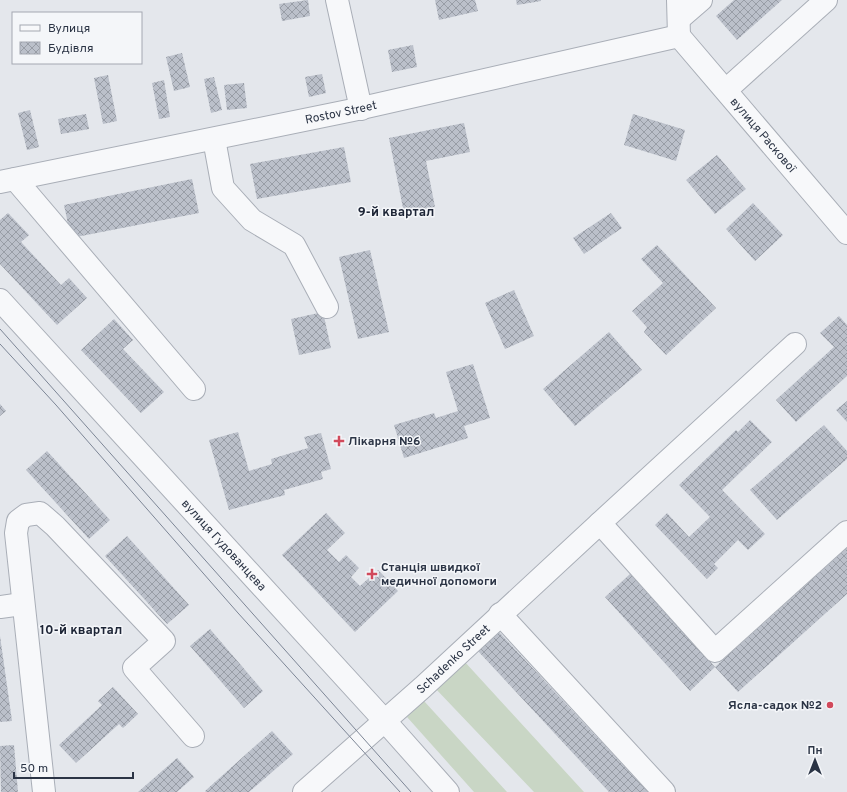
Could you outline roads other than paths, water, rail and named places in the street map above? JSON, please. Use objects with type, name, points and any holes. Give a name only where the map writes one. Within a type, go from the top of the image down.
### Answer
[{"type":"street","points":[[337,0],[361,109]]},
{"type":"street","points":[[679,18],[701,0]]},
{"type":"street","points":[[726,90],[826,0]]},
{"type":"street","name":"Rostov Street","points":[[7,181],[361,109],[679,18]]},
{"type":"street","name":"вулиця Раскової","points":[[679,18],[726,90],[844,222]]},
{"type":"street","points":[[214,139],[223,188],[252,220],[294,246],[327,307]]},
{"type":"street","points":[[7,181],[194,389]]},
{"type":"street","name":"вулиця Гудованцева","points":[[0,300],[448,792]]},
{"type":"street","name":"Schadenko Street","points":[[304,792],[423,687],[500,614],[795,344]]},
{"type":"street","points":[[44,792],[22,604],[16,533],[18,521],[26,515],[40,513],[55,526],[164,641],[134,668],[193,736]]},
{"type":"street","points":[[600,523],[715,652],[847,532]]},
{"type":"street","points":[[0,608],[22,604]]},
{"type":"street","points":[[500,614],[664,792]]},
{"type":"tram line","points":[[0,329],[411,792]]},
{"type":"tram line","points":[[0,344],[56,405],[238,613],[400,792]]},
{"type":"place","name":"Лікарня №6","points":[[339,441]]},
{"type":"place","name":"Станція швидкої медичної допомоги","points":[[372,574]]},
{"type":"place","name":"Ясла-садок №2","points":[[830,705]]},
{"type":"district","name":"9-й квартал","points":[[396,211]]},
{"type":"district","name":"10-й квартал","points":[[81,629]]}]
